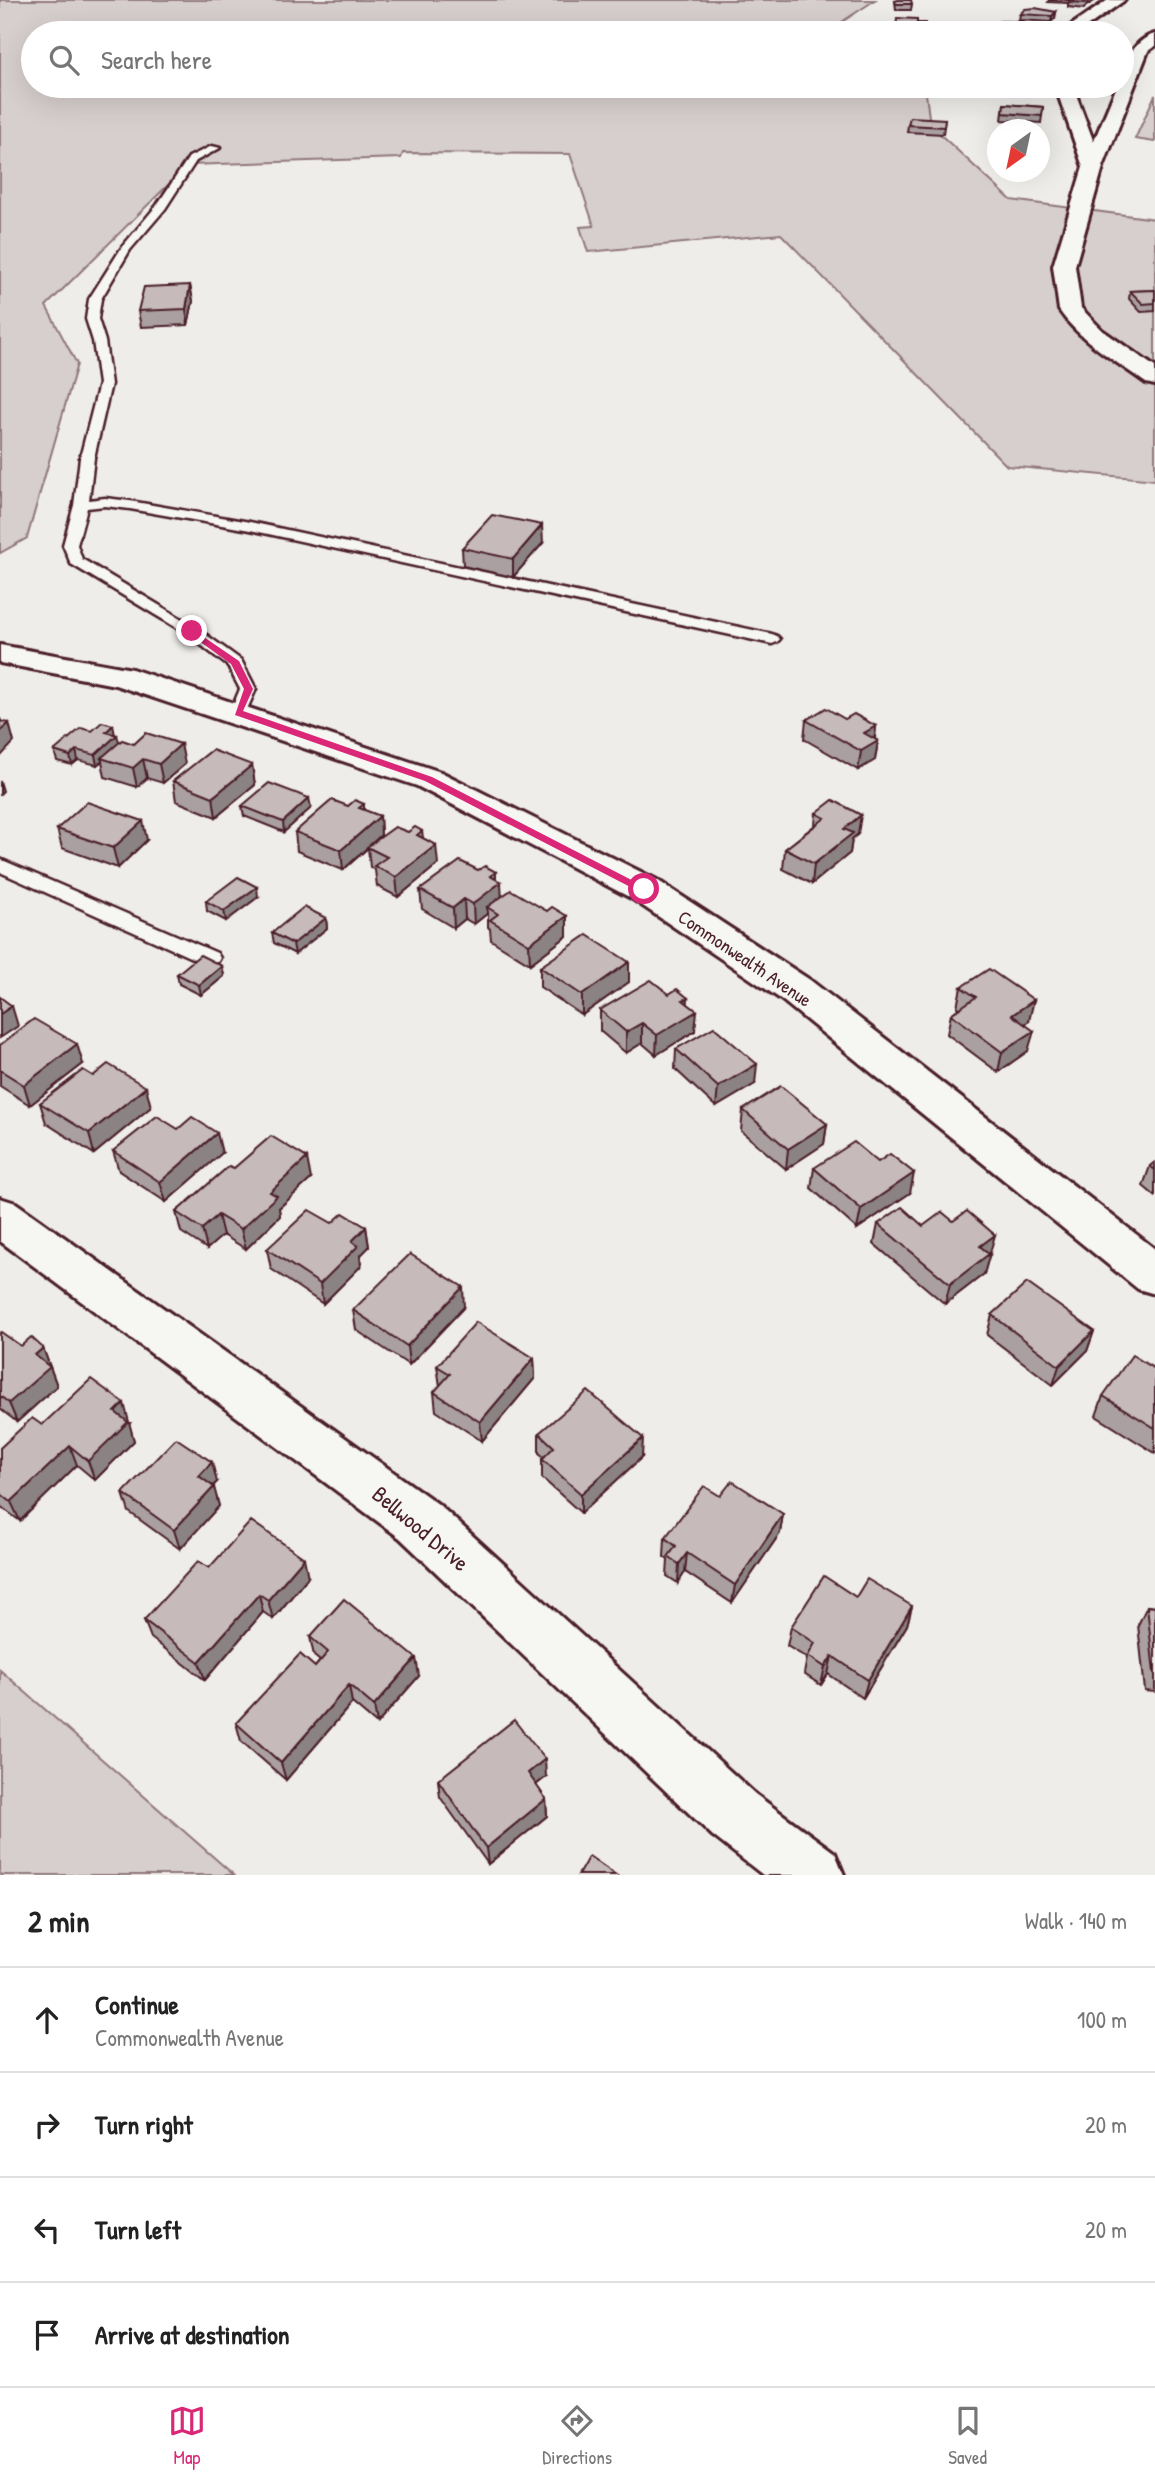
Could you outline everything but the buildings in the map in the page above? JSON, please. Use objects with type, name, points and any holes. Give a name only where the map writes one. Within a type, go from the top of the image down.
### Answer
[{"type":"street","points":[[1086,21],[1118,0]]},
{"type":"street","points":[[1134,66],[1141,49],[1155,39]]},
{"type":"street","points":[[1068,98],[1093,167]]},
{"type":"street","points":[[1121,98],[1093,167],[1064,266],[1070,310],[1094,335],[1155,378]]},
{"type":"street","name":"Commonwealth Avenue","points":[[0,654],[121,676],[429,779],[644,889],[796,990],[1155,1275]]},
{"type":"street","name":"Bellwood Drive","points":[[0,1216],[419,1521],[734,1815],[813,1875]]},
{"type":"lane","points":[[215,148],[192,159],[161,207],[126,248],[95,299],[92,319],[100,341],[105,384],[87,458],[81,505],[70,544],[76,561],[192,631],[235,663],[248,689],[238,713]]},
{"type":"lane","points":[[81,505],[105,502],[130,505],[250,526],[772,639]]},
{"type":"lane","points":[[0,865],[210,958]]},
{"type":"shaded area","points":[[0,0],[875,0],[843,21],[21,21],[21,98],[927,98],[930,125],[987,178],[987,182],[992,182],[1011,200],[1155,219],[1155,480],[1007,466],[781,234],[588,252],[580,227],[594,226],[570,154],[403,153],[401,158],[188,165],[46,306],[77,364],[27,538],[0,553]]},
{"type":"shaded area","points":[[1155,95],[1155,142],[1135,139]]},
{"type":"shaded area","points":[[0,1670],[234,1875],[0,1875]]},
{"type":"route","points":[[192,631],[235,663],[248,689],[238,713],[429,779],[644,889]]}]
